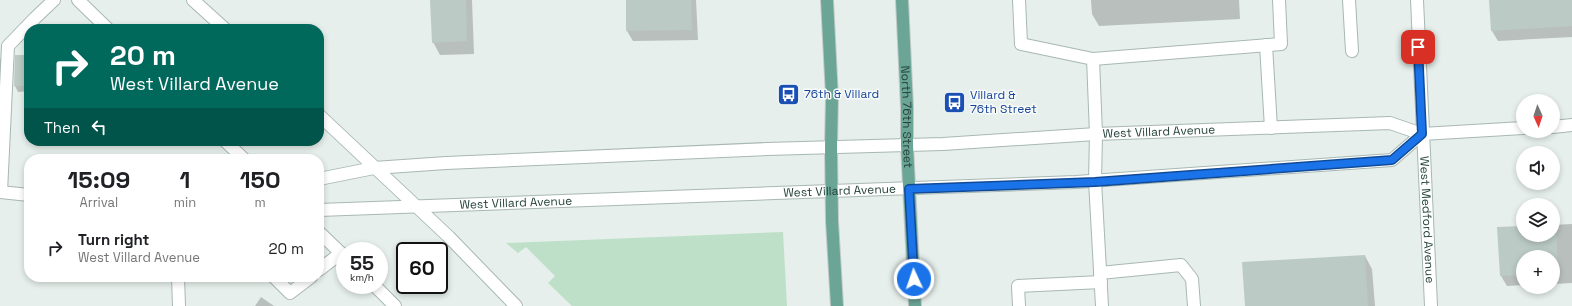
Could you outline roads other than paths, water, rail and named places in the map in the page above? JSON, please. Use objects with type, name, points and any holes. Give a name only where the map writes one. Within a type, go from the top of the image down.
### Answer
[{"type":"main road","points":[[827,0],[832,97],[830,148],[837,306]]},
{"type":"main road","name":"North 76th Street","points":[[902,0],[915,306]]},
{"type":"street","points":[[29,24],[54,0]]},
{"type":"street","points":[[78,0],[103,24]]},
{"type":"street","points":[[193,0],[219,24]]},
{"type":"street","points":[[1019,0],[1021,44],[1093,59],[1281,44],[1279,0]]},
{"type":"street","points":[[1349,0],[1352,51]]},
{"type":"street","name":"West Medford Avenue","points":[[1417,0],[1431,306]]},
{"type":"street","points":[[24,29],[8,46],[1,192],[24,194]]},
{"type":"street","points":[[1266,45],[1271,128]]},
{"type":"street","points":[[1093,59],[1096,134],[1095,182],[1102,306]]},
{"type":"street","points":[[324,120],[449,237],[516,306]]},
{"type":"street","name":"West Villard Avenue","points":[[324,178],[374,168],[446,163],[907,144],[943,144],[1096,134],[1390,123],[1422,134],[1516,128]]},
{"type":"street","points":[[1560,126],[1572,125]]},
{"type":"street","name":"West Villard Avenue","points":[[324,210],[1095,182],[1392,160],[1422,134]]},
{"type":"street","points":[[230,146],[239,154]]},
{"type":"street","points":[[324,237],[336,248]]},
{"type":"street","points":[[324,267],[336,259]]},
{"type":"street","points":[[1019,306],[1018,286],[1100,277],[1181,265],[1192,279],[1194,306]]},
{"type":"street","points":[[178,282],[180,306]]},
{"type":"street","points":[[279,282],[290,293],[304,282]]},
{"type":"street","points":[[383,294],[396,306]]},
{"type":"place","name":"76th & Villard","points":[[788,94]]},
{"type":"place","name":"Villard & 76th Street","points":[[955,102]]}]
